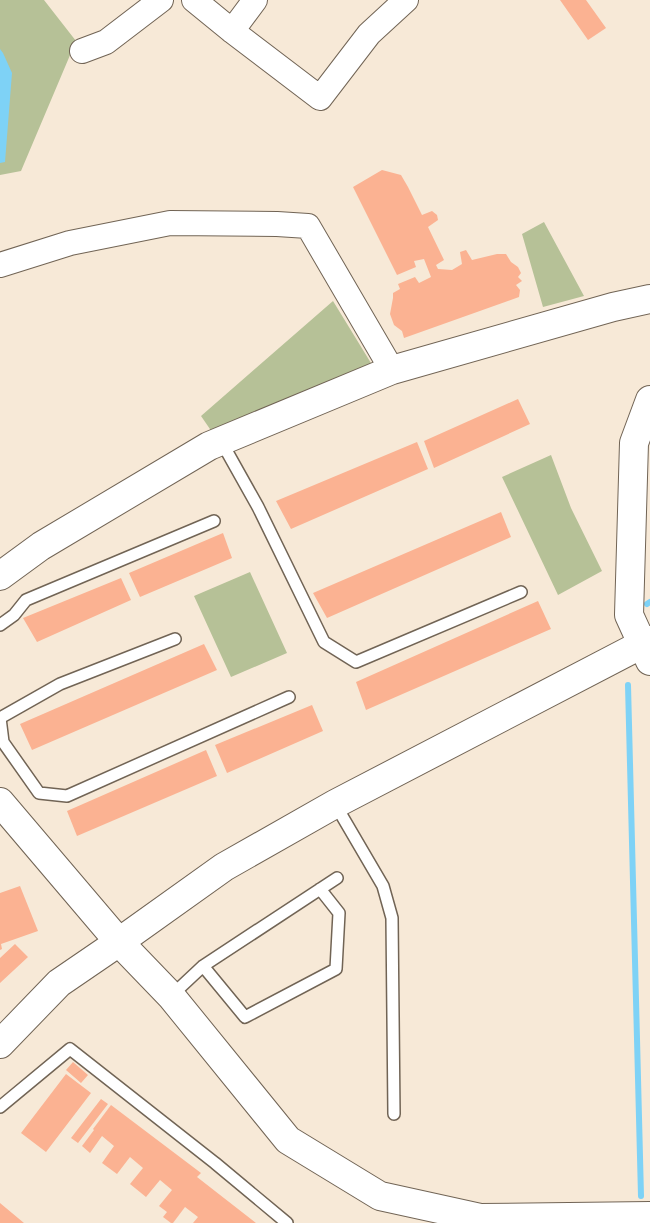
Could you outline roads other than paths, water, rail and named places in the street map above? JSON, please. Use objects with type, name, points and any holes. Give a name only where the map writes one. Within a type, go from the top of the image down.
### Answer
[{"type":"street","points":[[82,51],[106,42],[161,0]]},
{"type":"street","points":[[194,0],[232,32],[320,98],[369,34],[406,0]]},
{"type":"street","points":[[232,32],[255,0]]},
{"type":"street","points":[[0,265],[70,243],[170,224],[277,224],[308,226],[392,370]]},
{"type":"street","points":[[0,576],[41,546],[220,441],[392,370],[613,307],[650,299]]},
{"type":"street","points":[[0,1044],[60,983],[224,867],[334,804],[647,648],[629,615],[642,443],[650,400]]},
{"type":"street","points":[[0,802],[119,942],[171,996],[288,1140],[380,1196],[480,1218],[650,1216]]},
{"type":"lane","points":[[220,441],[258,507],[324,642],[356,662],[521,592]]},
{"type":"lane","points":[[0,626],[14,615],[26,600],[214,521]]},
{"type":"lane","points":[[175,639],[60,684],[0,718],[3,742],[39,793],[68,796],[289,698]]},
{"type":"lane","points":[[334,804],[382,886],[392,918],[394,1114]]},
{"type":"lane","points":[[171,996],[203,966],[337,878]]},
{"type":"lane","points":[[203,966],[245,1017],[336,969],[339,913],[320,889]]},
{"type":"lane","points":[[0,1107],[70,1049],[215,1163],[287,1223]]},
{"type":"water","points":[[0,49],[12,73],[5,162],[0,163]]},
{"type":"waterway","points":[[628,685],[641,1196]]}]
